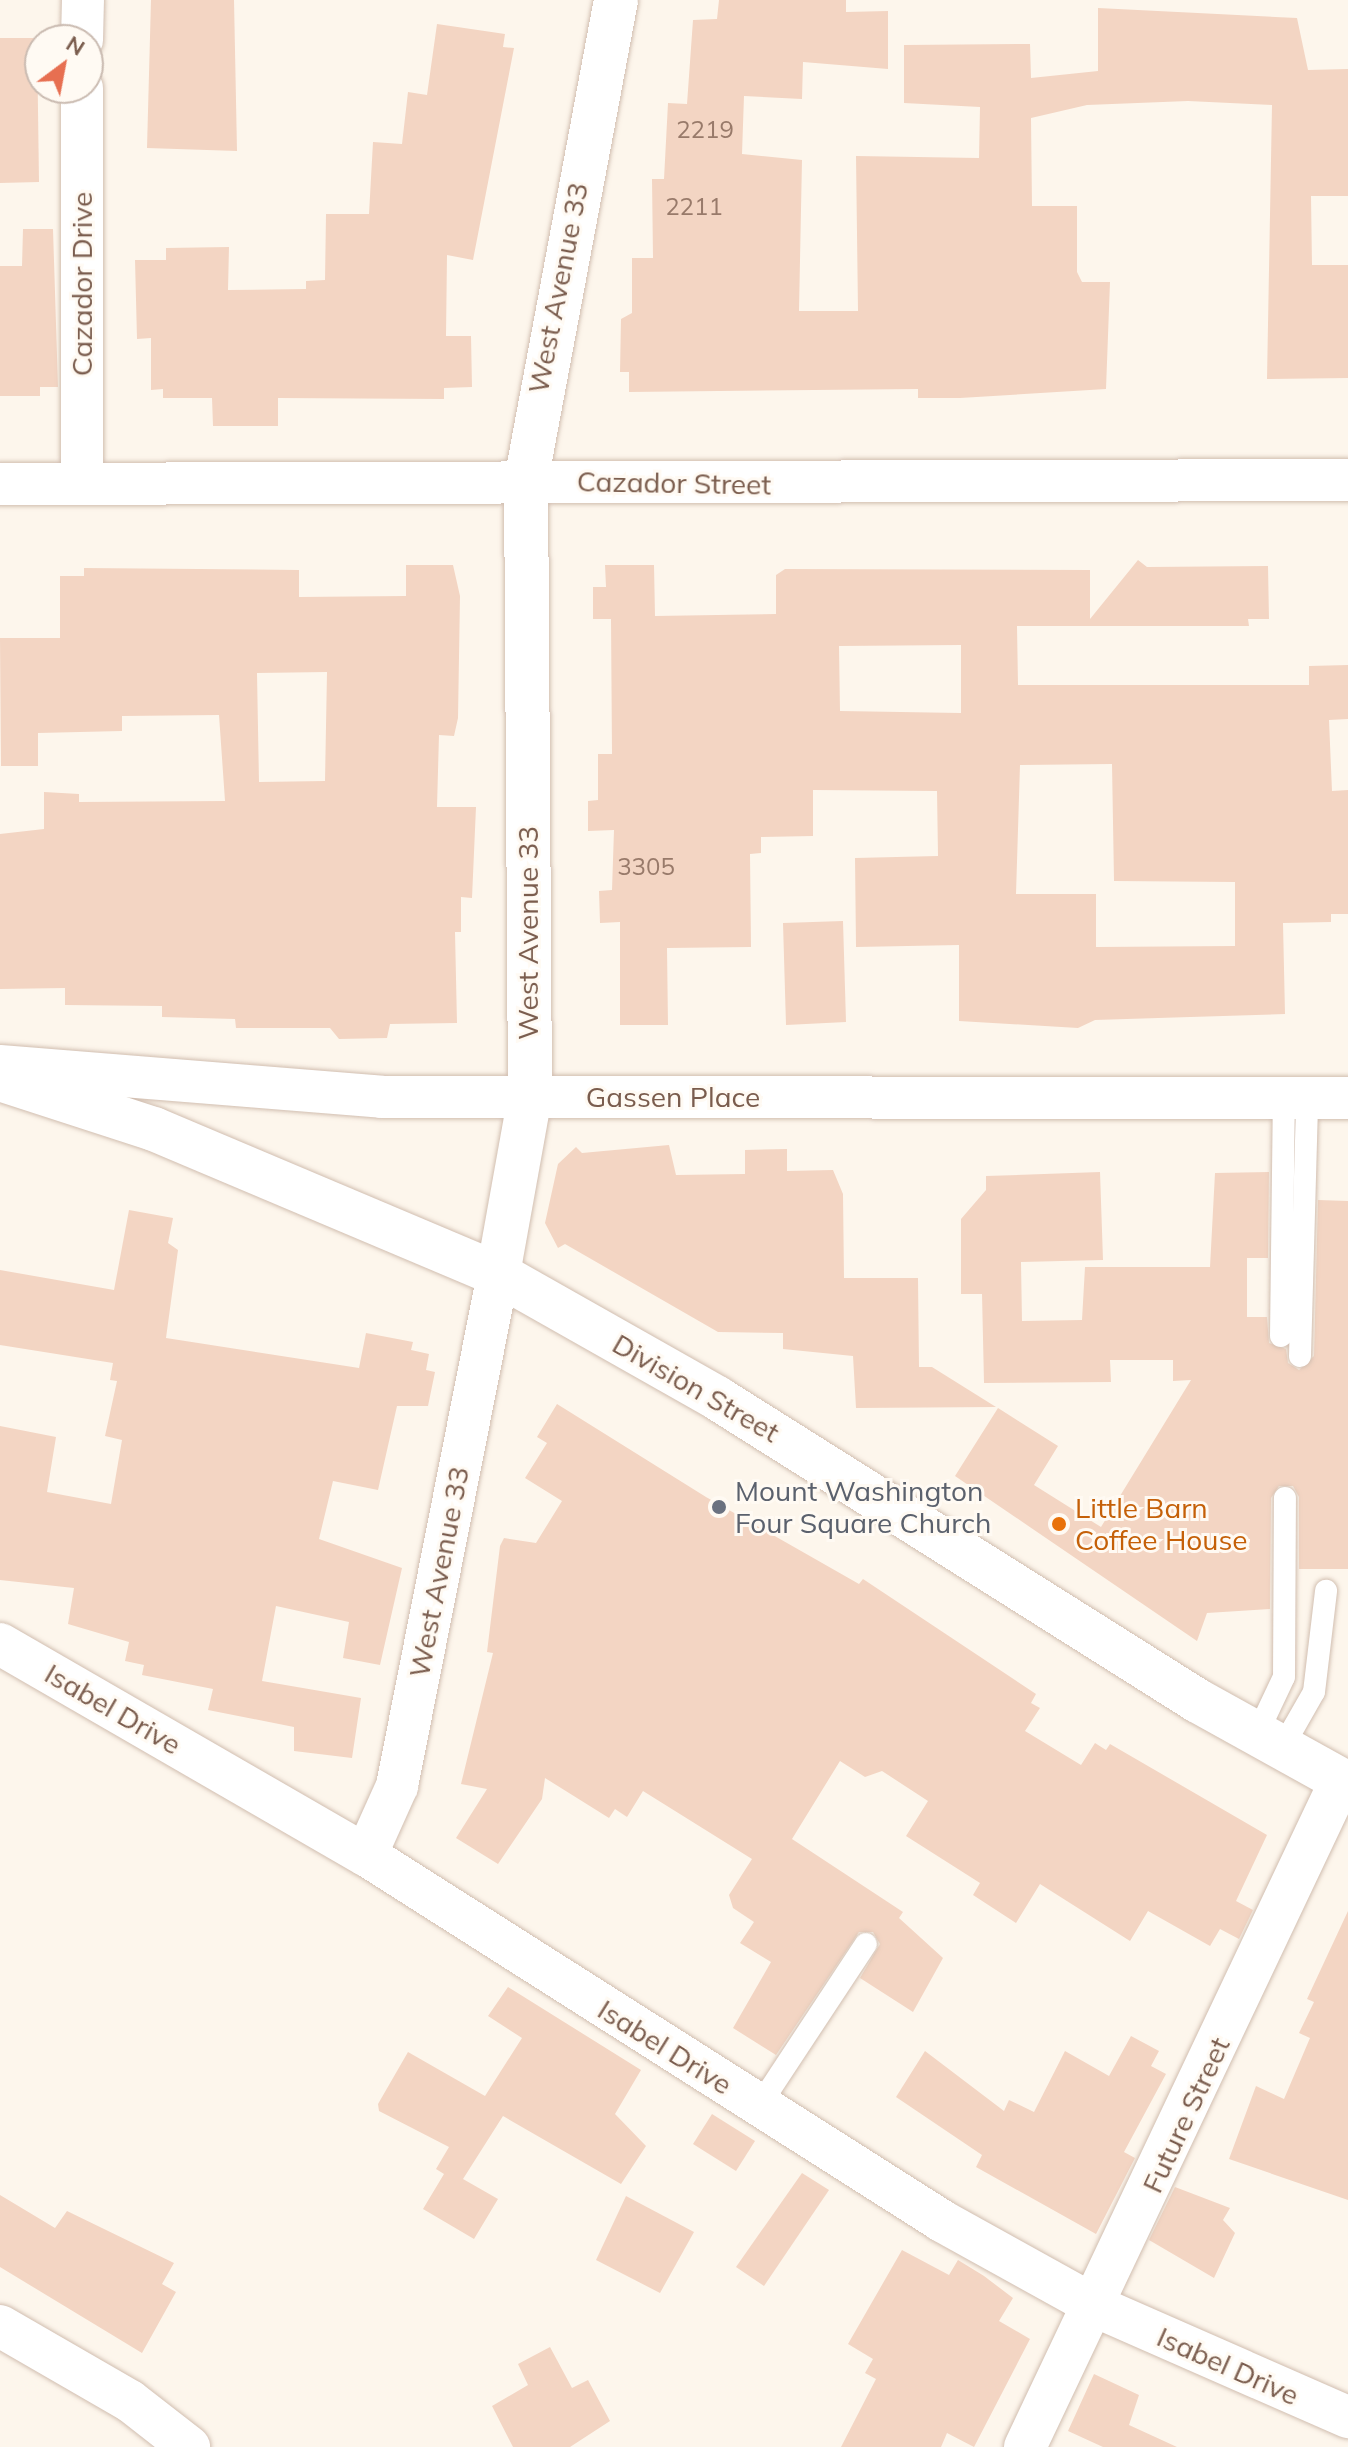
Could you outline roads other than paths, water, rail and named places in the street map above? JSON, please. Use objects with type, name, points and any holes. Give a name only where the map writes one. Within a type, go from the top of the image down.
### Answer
[{"type":"street","points":[[82,24],[83,0]]},
{"type":"street","name":"West Avenue 33","points":[[366,1855],[397,1786],[530,1097],[526,481],[616,0]]},
{"type":"street","name":"Cazador Drive","points":[[82,104],[82,480]]},
{"type":"street","name":"Cazador Street","points":[[0,484],[82,480],[1348,480]]},
{"type":"street","name":"Gassen Place","points":[[0,1066],[382,1097],[1348,1098]]},
{"type":"street","name":"Division Street","points":[[0,1079],[154,1129],[498,1274],[717,1398],[1270,1741],[1344,1782]]},
{"type":"street","name":"Isabel Drive","points":[[0,1644],[366,1855],[759,2106],[1097,2307],[1348,2417]]},
{"type":"street","name":"Future Street","points":[[1025,2447],[1097,2307],[1344,1782]]},
{"type":"street","points":[[0,2326],[130,2401],[189,2447]]},
{"type":"lane","points":[[1281,1336],[1295,1098]]},
{"type":"lane","points":[[1295,1098],[1300,1356]]},
{"type":"lane","points":[[1270,1741],[1284,1677],[1285,1498]]},
{"type":"lane","points":[[1270,1741],[1314,1692],[1326,1591]]},
{"type":"lane","points":[[759,2106],[866,1944]]},
{"type":"place","name":"Mount Washington Four Square Church","points":[[719,1507]]},
{"type":"place","name":"Little Barn Coffee House","points":[[1059,1524]]}]
